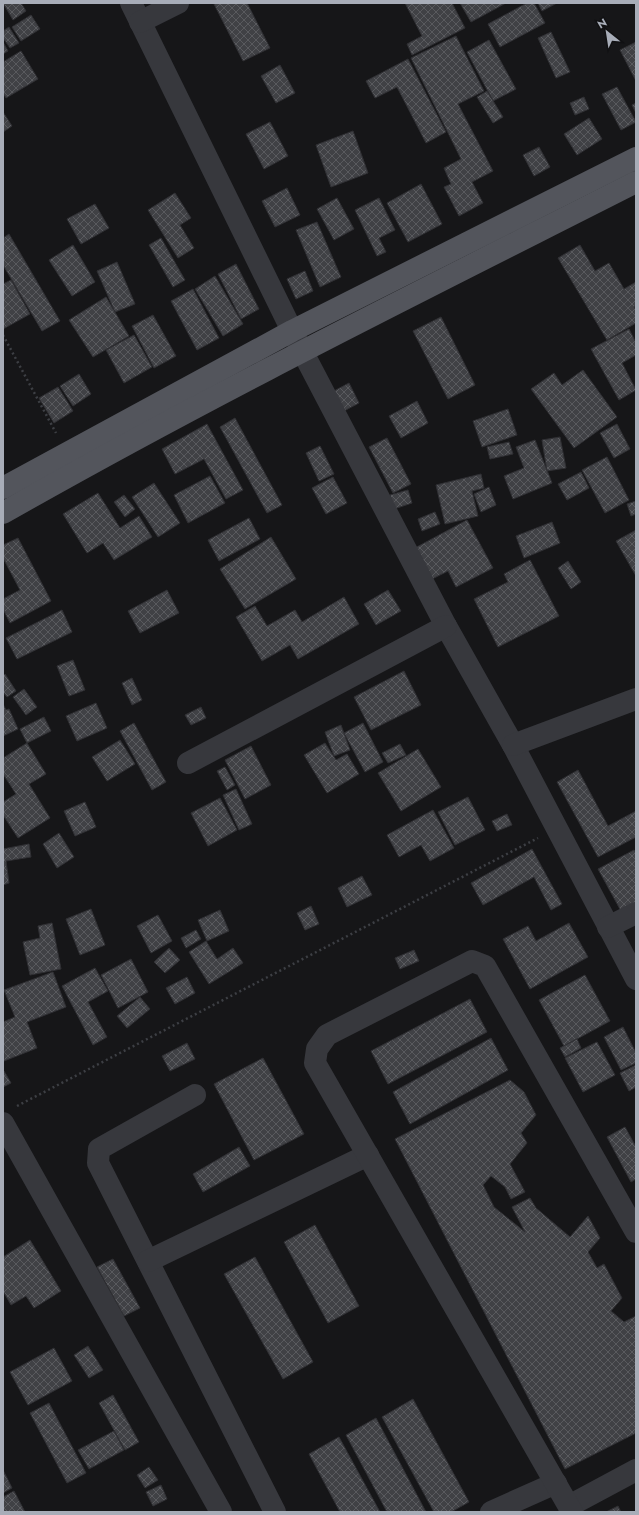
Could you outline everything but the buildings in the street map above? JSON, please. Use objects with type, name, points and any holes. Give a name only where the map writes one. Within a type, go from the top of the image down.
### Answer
[{"type":"main road","points":[[3,488],[66,452],[292,331],[636,158]]},
{"type":"main road","points":[[3,513],[76,471],[302,351],[636,182]]},
{"type":"street","points":[[178,3],[135,12],[302,351],[446,626],[513,745],[636,979]]},
{"type":"street","points":[[188,763],[446,626]]},
{"type":"street","points":[[513,745],[636,699]]},
{"type":"street","points":[[608,927],[636,913]]},
{"type":"street","points":[[636,1232],[485,966],[472,961],[327,1035],[317,1049],[315,1063],[571,1509],[636,1470]]},
{"type":"street","points":[[195,1095],[99,1149],[98,1163],[275,1512]]},
{"type":"street","points":[[7,1116],[221,1512]]},
{"type":"street","points":[[148,1261],[368,1155]]},
{"type":"street","points":[[491,1512],[556,1483]]},
{"type":"path","points":[[3,335],[66,452]]},
{"type":"path","points":[[7,1116],[556,829]]}]
